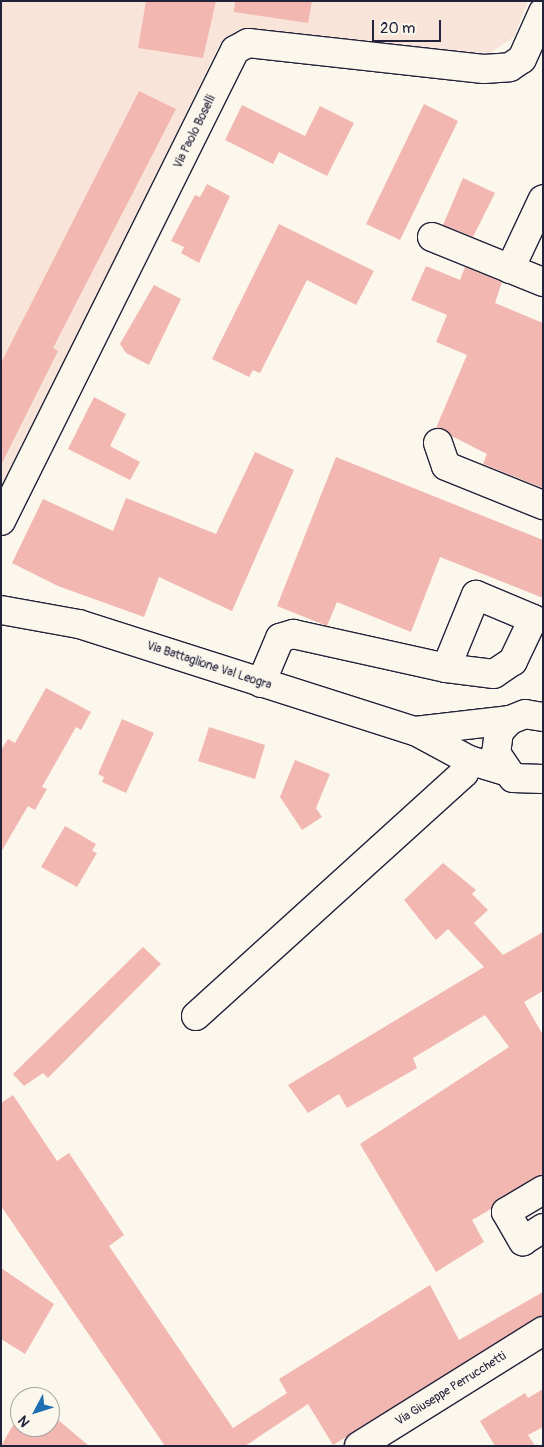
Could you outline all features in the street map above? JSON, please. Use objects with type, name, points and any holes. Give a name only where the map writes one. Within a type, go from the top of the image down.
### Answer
[{"type":"street","name":"Via Paolo Boselli","points":[[1,521],[236,50],[248,43],[484,69],[510,67],[522,60],[543,12]]},
{"type":"street","points":[[510,269],[543,199]]},
{"type":"street","points":[[432,237],[543,282]]},
{"type":"street","points":[[438,443],[446,466],[543,505]]},
{"type":"street","points":[[261,683],[280,638],[293,634],[446,668],[494,674],[513,661],[538,620],[476,595],[446,668]]},
{"type":"street","name":"Via Battaglione Val Leogra","points":[[1,610],[79,624],[415,731],[469,760],[529,780]]},
{"type":"street","points":[[529,780],[496,742],[525,717],[543,696]]},
{"type":"street","name":"Via Battaglione Val Leogra","points":[[415,731],[525,717]]},
{"type":"street","points":[[196,1016],[464,772],[469,760]]},
{"type":"street","points":[[543,1190],[506,1212],[523,1241],[543,1228]]},
{"type":"street","name":"Via Giuseppe Perrucchetti","points":[[359,1446],[543,1331]]},
{"type":"shaded area","points":[[1,1],[528,1],[514,37],[490,53],[221,42],[1,489]]},
{"type":"building","points":[[146,1],[216,1],[203,58],[138,48]]},
{"type":"building","points":[[235,1],[312,1],[308,23],[234,12]]},
{"type":"building","points":[[139,91],[176,109],[53,348],[58,351],[1,465],[1,363]]},
{"type":"building","points":[[424,104],[458,121],[400,240],[366,224]]},
{"type":"building","points":[[242,105],[305,136],[320,106],[354,123],[327,176],[279,152],[273,164],[225,140]]},
{"type":"building","points":[[463,178],[495,193],[473,237],[443,225]]},
{"type":"building","points":[[207,184],[230,196],[199,263],[181,253],[184,247],[171,241],[195,195],[200,197]]},
{"type":"building","points":[[279,224],[374,271],[356,305],[307,280],[260,373],[253,370],[249,377],[212,359]]},
{"type":"building","points":[[426,266],[460,280],[465,267],[502,282],[495,303],[543,323],[543,488],[483,464],[487,454],[436,428],[467,355],[436,342],[447,315],[411,300]]},
{"type":"building","points":[[154,285],[181,299],[149,365],[126,353],[120,344]]},
{"type":"building","points":[[94,397],[126,414],[110,446],[140,462],[130,480],[68,449]]},
{"type":"building","points":[[255,452],[294,470],[232,611],[159,577],[144,617],[58,586],[12,563],[43,499],[113,531],[126,498],[216,534]]},
{"type":"building","points":[[336,457],[543,540],[543,598],[440,557],[411,632],[337,602],[327,626],[277,606]]},
{"type":"building","points":[[46,688],[91,712],[81,730],[76,727],[42,787],[47,789],[35,810],[28,806],[1,852],[1,750],[8,739],[15,743]]},
{"type":"building","points":[[122,719],[154,733],[126,793],[102,782],[104,777],[98,774]]},
{"type":"building","points":[[209,727],[265,745],[255,779],[198,761]]},
{"type":"building","points":[[295,760],[330,774],[316,808],[322,817],[302,830],[280,797]]},
{"type":"building","points":[[65,826],[96,844],[92,851],[97,853],[77,887],[41,867]]},
{"type":"building","points":[[443,863],[476,890],[472,894],[488,910],[474,923],[503,955],[543,932],[543,991],[524,1002],[543,1035],[543,1174],[498,1199],[491,1209],[472,1220],[484,1242],[436,1272],[360,1144],[509,1047],[485,1015],[413,1058],[417,1068],[347,1108],[339,1094],[308,1113],[288,1085],[484,967],[448,929],[436,940],[404,900]]},
{"type":"building","points":[[143,947],[161,964],[48,1078],[43,1073],[24,1086],[13,1074]]},
{"type":"building","points":[[13,1095],[57,1161],[69,1153],[124,1235],[109,1246],[233,1428],[287,1393],[279,1379],[430,1285],[459,1340],[543,1292],[543,1315],[333,1445],[308,1404],[245,1446],[165,1446],[1,1206],[1,1103]]},
{"type":"building","points":[[1,1268],[54,1304],[25,1354],[1,1339]]},
{"type":"building","points":[[543,1389],[543,1427],[528,1435],[535,1446],[495,1446],[480,1421],[525,1393],[528,1398]]},
{"type":"building","points":[[60,1421],[89,1446],[1,1446],[10,1430],[10,1437],[60,1437]]}]
